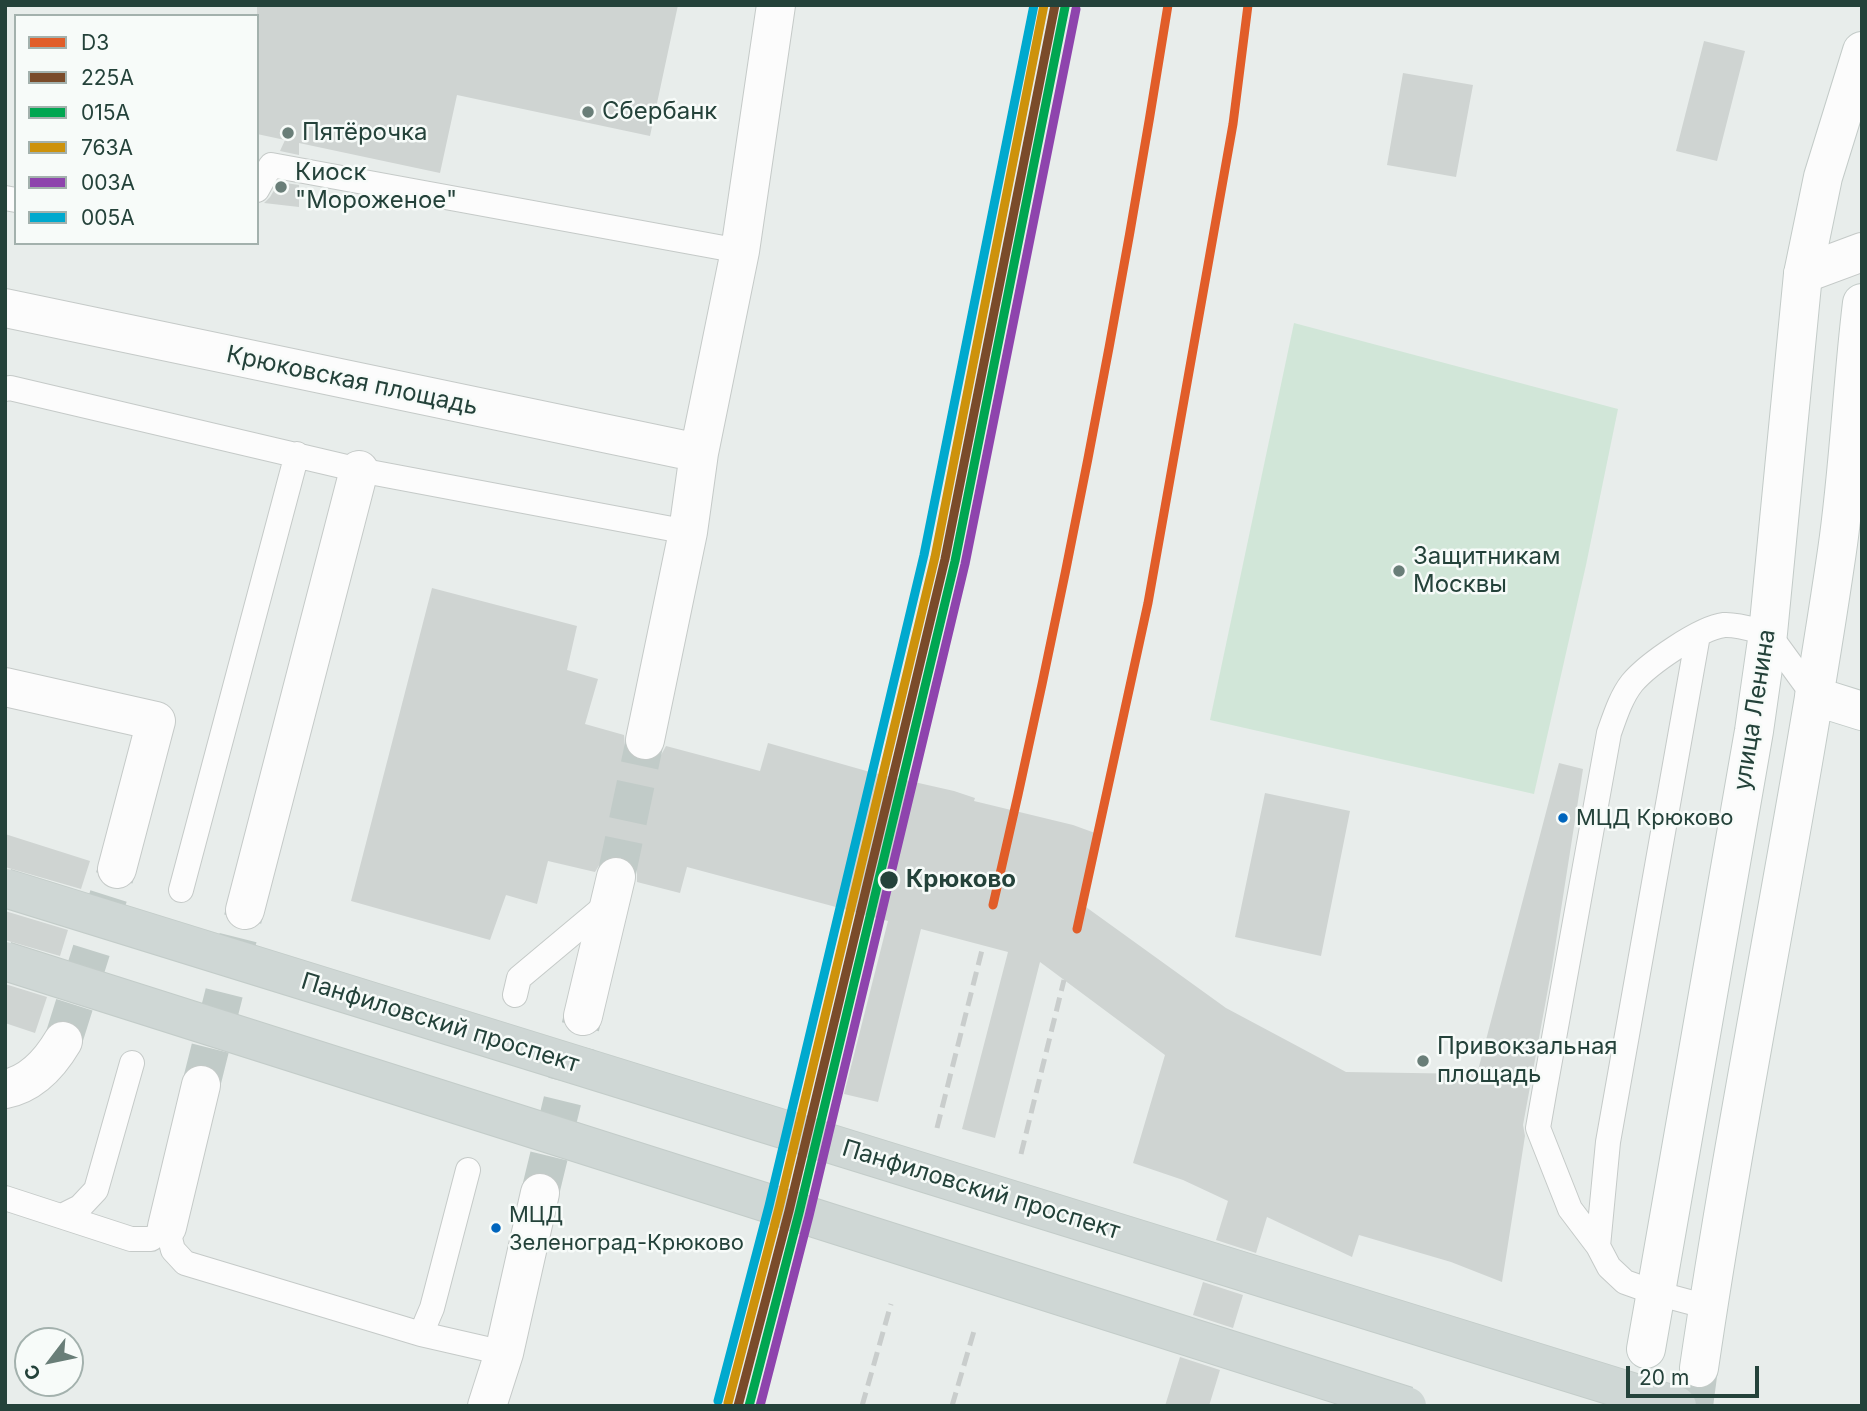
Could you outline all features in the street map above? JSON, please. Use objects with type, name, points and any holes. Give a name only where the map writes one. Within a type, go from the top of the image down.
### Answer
[{"type":"main road","name":"Панфиловский проспект","points":[[5,888],[1677,1406]]},
{"type":"main road","points":[[5,961],[1406,1406]]},
{"type":"street","points":[[645,740],[688,532],[699,453],[740,251],[776,5]]},
{"type":"street","name":"улица Ленина","points":[[1646,1349],[1754,731],[1768,633],[1803,274],[1823,177],[1862,51]]},
{"type":"street","points":[[1803,274],[1862,252]]},
{"type":"street","points":[[1699,1368],[1837,547],[1862,303]]},
{"type":"street","name":"Крюковская площадь","points":[[5,308],[699,453]]},
{"type":"street","points":[[245,910],[359,470]]},
{"type":"street","points":[[5,687],[156,721],[117,869]]},
{"type":"street","points":[[1754,731],[1783,709],[1814,696],[1862,711]]},
{"type":"street","points":[[583,1016],[614,889]]},
{"type":"street","points":[[5,1089],[34,1076],[51,1061],[62,1041]]},
{"type":"street","points":[[167,1227],[201,1085]]},
{"type":"street","points":[[487,1406],[504,1353],[540,1193]]},
{"type":"lane","points":[[259,187],[271,166],[740,251]]},
{"type":"lane","points":[[5,389],[359,470],[688,532]]},
{"type":"lane","points":[[181,890],[297,454]]},
{"type":"lane","points":[[1708,1307],[1625,1282],[1609,1268],[1598,1246],[1570,1209],[1538,1128],[1609,733],[1632,684],[1658,659],[1698,635],[1724,625],[1768,633],[1814,696]]},
{"type":"lane","points":[[1598,1246],[1612,1117],[1698,635]]},
{"type":"lane","points":[[515,995],[519,978],[614,889]]},
{"type":"lane","points":[[62,1216],[80,1207],[96,1190],[132,1063]]},
{"type":"lane","points":[[421,1334],[432,1308],[468,1170]]},
{"type":"lane","points":[[5,1198],[131,1239],[151,1239],[167,1227],[173,1250],[185,1263],[421,1334],[504,1353]]},
{"type":"green space","points":[[1294,323],[1618,409],[1534,794],[1210,720]]},
{"type":"building","points":[[257,5],[678,5],[650,136],[457,95],[440,173],[299,143],[299,155],[280,151],[285,140],[259,134]]},
{"type":"building","points":[[1704,41],[1745,51],[1717,161],[1676,151]]},
{"type":"building","points":[[1403,73],[1473,85],[1456,177],[1387,165]]},
{"type":"building","points":[[279,182],[299,185],[299,207],[264,203]]},
{"type":"building","points":[[432,588],[577,626],[567,670],[598,679],[585,724],[624,735],[625,747],[630,756],[640,761],[652,760],[661,755],[666,746],[760,771],[768,743],[870,772],[954,791],[975,798],[974,801],[1073,825],[1095,833],[1079,902],[1226,1008],[1346,1072],[1477,1074],[1559,763],[1583,769],[1552,967],[1523,1125],[1525,1136],[1502,1282],[1451,1262],[1359,1235],[1352,1257],[1267,1217],[1256,1253],[1216,1240],[1228,1201],[1183,1180],[1133,1163],[1165,1055],[1040,962],[995,1138],[962,1129],[1008,952],[921,929],[878,1102],[844,1094],[888,921],[687,867],[680,893],[637,882],[637,871],[631,862],[620,856],[610,856],[601,862],[595,872],[548,861],[537,904],[506,895],[490,940],[351,901]]},
{"type":"building","points":[[1265,793],[1350,811],[1321,956],[1235,937]]},
{"type":"building","points":[[5,834],[90,861],[81,889],[5,867]]},
{"type":"building","points":[[5,911],[68,930],[60,956],[5,940]]},
{"type":"building","points":[[5,984],[47,997],[35,1033],[5,1023]]},
{"type":"building","points":[[1203,1282],[1243,1295],[1233,1328],[1193,1315]]},
{"type":"building","points":[[1180,1357],[1220,1370],[1209,1406],[1165,1406]]},
{"type":"tunnel","points":[[616,877],[645,740]]},
{"type":"tunnel","points":[[63,1041],[117,869]]},
{"type":"tunnel","points":[[201,1085],[245,910]]},
{"type":"tunnel","points":[[540,1193],[583,1016]]},
{"type":"tunnel","points":[[1694,1406],[1699,1368]]},
{"type":"railway","points":[[937,1128],[983,946]]},
{"type":"railway","points":[[1021,1154],[1064,980]]},
{"type":"railway","points":[[862,1406],[891,1304]]},
{"type":"railway","points":[[952,1406],[974,1331]]},
{"type":"transit line","name":"005А","points":[[718,1401],[769,1206],[924,555],[1034,5]]},
{"type":"transit line","name":"763А","points":[[728,1403],[779,1208],[935,557],[1044,5]]},
{"type":"transit line","name":"225А","points":[[738,1406],[789,1211],[945,559],[1055,5]]},
{"type":"transit line","name":"D3","points":[[993,905],[1043,681],[1088,456],[1168,5]]},
{"type":"transit line","name":"D3","points":[[1077,929],[1148,603],[1233,124],[1248,5]]},
{"type":"transit line","name":"015А","points":[[749,1406],[799,1213],[955,561],[1065,7]]},
{"type":"transit line","name":"003А","points":[[760,1406],[809,1216],[965,564],[1076,9]]},
{"type":"place","name":"Сбербанк","points":[[588,112]]},
{"type":"place","name":"Пятёрочка","points":[[288,133]]},
{"type":"place","name":"Киоск \"Мороженое\"","points":[[281,187]]},
{"type":"place","name":"Защитникам Москвы","points":[[1399,571]]},
{"type":"place","name":"МЦД Крюково","points":[[1563,818]]},
{"type":"place","name":"Крюково","points":[[889,880]]},
{"type":"place","name":"Привокзальная площадь","points":[[1423,1061]]},
{"type":"place","name":"МЦД Зеленоград-Крюково","points":[[496,1228]]}]
